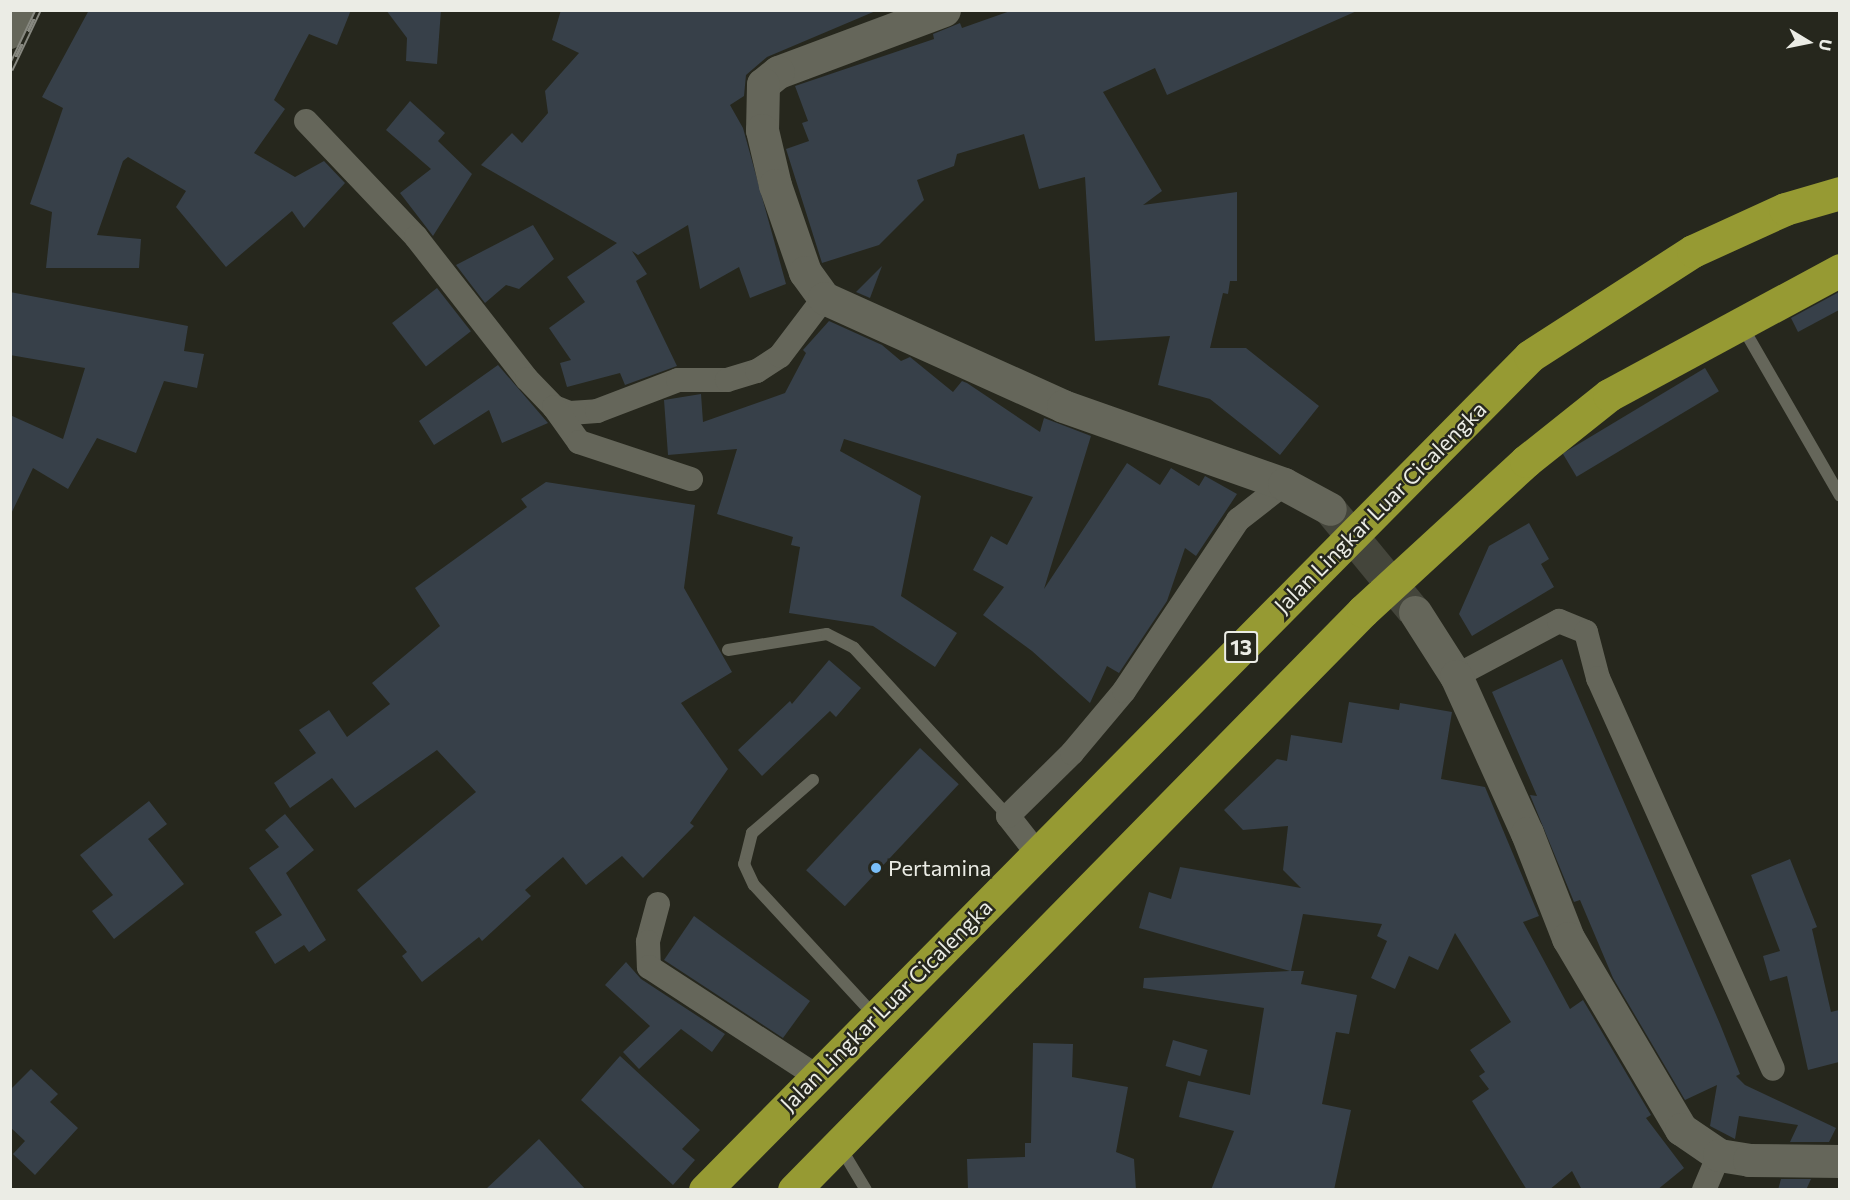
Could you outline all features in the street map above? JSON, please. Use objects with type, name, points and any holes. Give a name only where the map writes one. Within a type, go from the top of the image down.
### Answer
[{"type":"highway","name":"Jalan Lingkar Luar Cicalengka","points":[[705,1190],[1530,356],[1693,251],[1785,209],[1839,193]]},
{"type":"highway","points":[[794,1190],[1363,611],[1526,461],[1609,395],[1839,270]]},
{"type":"street","points":[[10,37],[22,10]]},
{"type":"street","points":[[944,10],[778,72],[764,84],[762,130],[775,185],[806,272],[824,298],[1063,406],[1284,484],[1330,509]]},
{"type":"street","points":[[306,121],[416,237],[554,407],[579,442],[691,479]]},
{"type":"street","points":[[554,407],[570,413],[597,411],[678,380],[727,380],[757,371],[780,356],[824,298]]},
{"type":"street","points":[[1037,853],[1008,816],[1072,753],[1125,691],[1238,520],[1284,484]]},
{"type":"street","points":[[1415,612],[1456,676],[1527,833],[1568,938],[1620,1033],[1681,1129],[1719,1155],[1749,1160],[1839,1161]]},
{"type":"street","points":[[1456,676],[1559,621],[1586,632],[1598,678],[1773,1069]]},
{"type":"street","points":[[658,904],[646,958],[649,967],[816,1077]]},
{"type":"street","points":[[1704,1190],[1719,1155]]},
{"type":"lane","points":[[1740,322],[1839,496]]},
{"type":"lane","points":[[728,650],[827,634],[854,648],[1008,816]]},
{"type":"lane","points":[[813,780],[752,833],[744,864],[754,885],[875,1016]]},
{"type":"lane","points":[[838,1144],[866,1190]]},
{"type":"building","points":[[89,10],[351,10],[337,45],[309,34],[274,100],[285,109],[254,153],[295,177],[324,161],[345,183],[304,228],[292,211],[226,267],[176,207],[186,191],[128,157],[123,161],[97,235],[141,239],[139,268],[46,268],[52,212],[30,204],[63,108],[42,97]]},
{"type":"building","points":[[386,10],[441,10],[437,64],[406,61],[407,38]]},
{"type":"building","points":[[561,10],[878,10],[767,57],[746,75],[744,96],[730,105],[743,128],[786,284],[750,298],[739,267],[700,289],[688,225],[638,255],[632,251],[647,274],[636,281],[677,366],[625,385],[620,373],[567,387],[560,363],[571,360],[549,328],[585,302],[567,277],[617,243],[481,165],[512,133],[522,143],[548,113],[545,91],[579,53],[552,40]]},
{"type":"building","points":[[1013,10],[1359,10],[1167,95],[1155,68],[1103,92],[1162,191],[1143,205],[1237,192],[1237,281],[1230,281],[1228,294],[1223,293],[1210,348],[1246,348],[1319,406],[1280,455],[1210,399],[1158,385],[1170,336],[1095,341],[1085,177],[1039,189],[1024,134],[957,154],[954,166],[917,180],[924,200],[879,245],[822,263],[786,149],[809,141],[802,123],[808,121],[795,86],[934,39],[933,34],[960,23],[962,28]]},
{"type":"building","points":[[410,101],[445,133],[438,141],[472,174],[433,236],[400,193],[431,169],[386,130]]},
{"type":"building","points":[[533,225],[554,259],[519,289],[506,285],[485,303],[456,265]]},
{"type":"building","points":[[882,266],[870,298],[856,292]]},
{"type":"building","points":[[437,288],[471,331],[426,366],[392,323]]},
{"type":"building","points":[[10,292],[188,326],[184,351],[204,354],[197,388],[164,381],[136,453],[97,438],[68,489],[33,468],[10,516],[10,415],[63,439],[85,368],[10,355]]},
{"type":"building","points":[[1839,292],[1839,310],[1798,332],[1791,318]]},
{"type":"building","points":[[829,321],[882,345],[901,361],[910,357],[953,392],[962,381],[967,383],[1040,432],[1044,418],[1091,436],[1044,589],[1127,463],[1160,485],[1171,468],[1199,486],[1205,476],[1237,494],[1196,556],[1185,548],[1167,601],[1119,673],[1107,666],[1090,703],[1032,651],[983,615],[1004,587],[973,570],[991,536],[1007,545],[1033,497],[844,439],[840,451],[921,496],[901,596],[957,633],[935,667],[873,626],[789,613],[800,547],[791,545],[793,537],[717,514],[737,449],[668,455],[664,400],[701,394],[703,422],[785,393],[806,353],[803,350]]},
{"type":"building","points":[[498,365],[548,423],[502,443],[489,410],[434,445],[419,421]]},
{"type":"building","points":[[1705,368],[1719,391],[1577,477],[1563,453]]},
{"type":"building","points":[[546,482],[695,505],[684,588],[732,672],[681,703],[728,769],[690,823],[694,826],[643,878],[622,856],[586,885],[563,857],[525,890],[531,896],[482,941],[479,937],[422,982],[402,956],[407,952],[357,890],[476,792],[437,750],[355,808],[332,778],[290,808],[274,783],[316,753],[299,730],[329,710],[347,737],[390,704],[372,683],[440,626],[415,588],[527,507],[521,499]]},
{"type":"building","points":[[1529,523],[1549,559],[1541,564],[1554,587],[1472,636],[1459,614],[1489,546]]},
{"type":"building","points":[[1562,659],[1720,1024],[1740,1074],[1736,1076],[1745,1085],[1836,1128],[1829,1142],[1790,1142],[1798,1125],[1739,1116],[1735,1139],[1710,1126],[1717,1085],[1685,1100],[1613,978],[1580,900],[1574,902],[1530,795],[1537,796],[1492,692]]},
{"type":"building","points":[[829,660],[861,688],[836,717],[830,711],[762,776],[738,750],[790,701],[792,704]]},
{"type":"building","points":[[1349,702],[1399,710],[1400,703],[1452,712],[1441,779],[1485,787],[1539,916],[1523,922],[1570,1009],[1583,1000],[1651,1115],[1646,1118],[1684,1168],[1657,1190],[1582,1190],[1572,1171],[1549,1190],[1527,1190],[1472,1101],[1489,1089],[1479,1076],[1485,1072],[1470,1050],[1511,1022],[1455,933],[1438,970],[1409,956],[1395,989],[1371,978],[1387,941],[1377,936],[1382,924],[1303,914],[1291,971],[1304,971],[1301,984],[1357,995],[1349,1034],[1336,1032],[1322,1104],[1351,1110],[1334,1190],[1211,1190],[1234,1131],[1179,1117],[1188,1081],[1250,1095],[1264,1008],[1143,988],[1144,978],[1290,971],[1139,928],[1149,892],[1171,899],[1180,867],[1301,888],[1283,870],[1288,826],[1243,830],[1224,810],[1277,759],[1287,761],[1291,735],[1342,743]]},
{"type":"building","points":[[920,748],[959,784],[845,906],[806,870]]},
{"type":"building","points":[[149,801],[167,824],[148,839],[184,884],[114,939],[92,911],[113,895],[80,855]]},
{"type":"building","points":[[285,814],[314,850],[286,873],[326,940],[309,952],[304,945],[275,964],[255,932],[282,915],[249,868],[279,847],[265,830]]},
{"type":"building","points":[[1790,859],[1817,927],[1812,929],[1831,1012],[1839,1010],[1839,1062],[1808,1070],[1787,976],[1770,981],[1763,956],[1780,951],[1751,875]]},
{"type":"building","points":[[694,916],[810,1001],[783,1038],[664,960]]},
{"type":"building","points":[[626,962],[641,979],[725,1034],[712,1052],[681,1029],[639,1069],[623,1052],[650,1026],[605,985]]},
{"type":"building","points":[[1173,1040],[1208,1050],[1200,1076],[1166,1066]]},
{"type":"building","points":[[1033,1043],[1073,1044],[1072,1077],[1128,1087],[1116,1152],[1134,1159],[1136,1190],[968,1190],[967,1159],[1025,1157],[1025,1143],[1031,1143]]},
{"type":"building","points":[[620,1056],[700,1130],[682,1149],[695,1160],[673,1185],[581,1100]]},
{"type":"building","points":[[31,1069],[58,1094],[50,1102],[78,1128],[35,1175],[13,1154],[25,1141],[10,1127],[10,1090]]},
{"type":"building","points":[[539,1139],[586,1190],[485,1190]]},
{"type":"building","points":[[1781,1179],[1811,1179],[1806,1190],[1778,1190]]},
{"type":"tunnel","points":[[1330,509],[1415,612]]},
{"type":"railway","points":[[10,69],[38,10]]},
{"type":"place","name":"Pertamina","points":[[876,868]]}]
